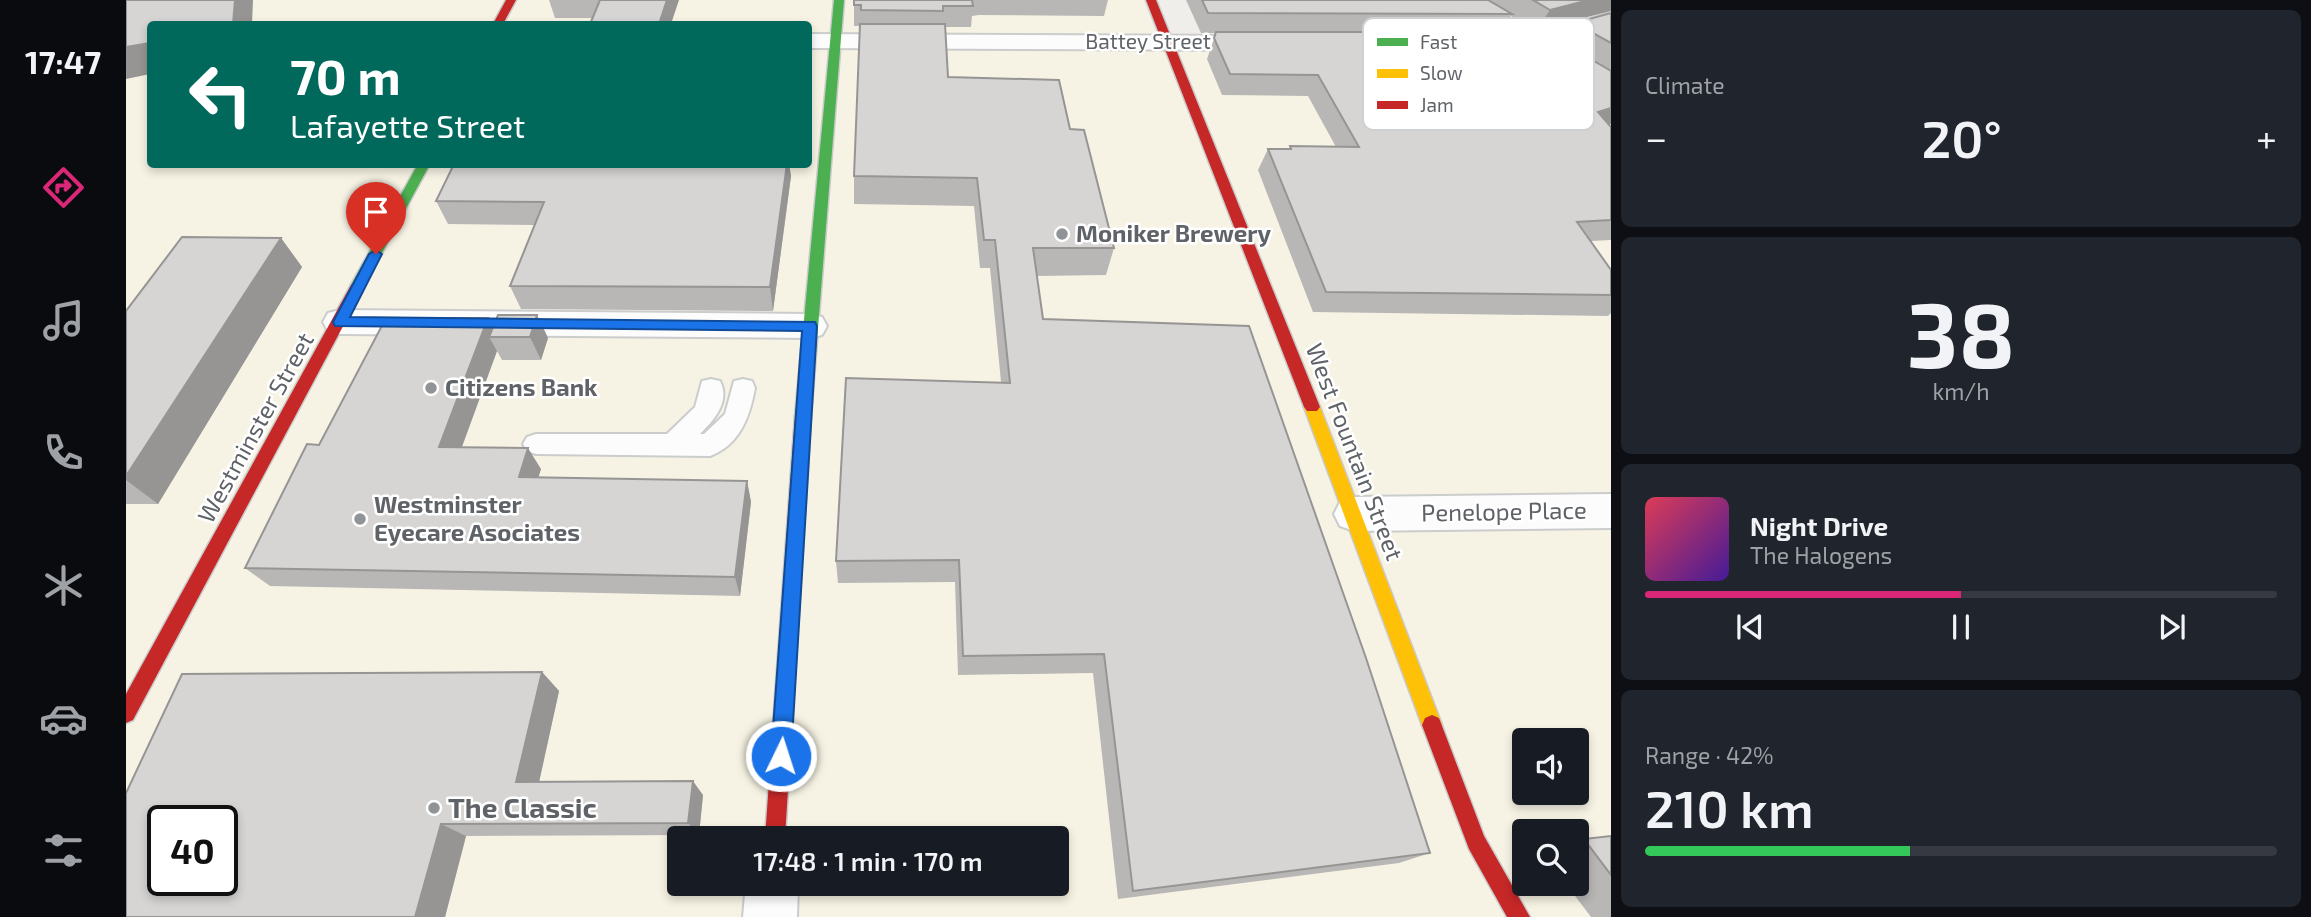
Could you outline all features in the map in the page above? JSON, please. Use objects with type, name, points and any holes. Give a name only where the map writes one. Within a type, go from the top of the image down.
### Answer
[{"type":"street","points":[[500,21],[511,0]]},
{"type":"street","points":[[776,826],[810,326],[839,0]]},
{"type":"street","name":"West Fountain Street","points":[[1151,0],[1354,513],[1476,842],[1519,917]]},
{"type":"street","points":[[1594,25],[1611,20]]},
{"type":"street","name":"Battey Street","points":[[812,41],[1289,43]]},
{"type":"street","name":"Westminster Street","points":[[126,713],[422,168]]},
{"type":"street","points":[[340,322],[810,326]]},
{"type":"street","name":"Penelope Place","points":[[1354,513],[1611,510]]},
{"type":"street","points":[[770,917],[771,896]]},
{"type":"lane","points":[[673,445],[708,411],[711,388]]},
{"type":"lane","points":[[536,444],[710,445],[737,418],[743,388]]},
{"type":"shaded area","points":[[229,0],[1143,0],[1157,37],[1363,61],[1363,130],[1594,130],[1594,88],[1611,90],[1611,917],[126,917],[126,18]]},
{"type":"building","points":[[126,0],[235,0],[233,21],[147,21],[147,44],[126,47]]},
{"type":"building","points":[[600,0],[667,0],[660,21],[591,21]]},
{"type":"building","points":[[854,0],[972,0],[973,6],[943,6],[943,11],[861,10],[861,5],[854,5]]},
{"type":"building","points":[[1202,0],[1488,0],[1512,14],[1208,13]]},
{"type":"building","points":[[1533,0],[1589,0],[1550,10]]},
{"type":"building","points":[[1611,13],[1611,43],[1594,34],[1593,18]]},
{"type":"building","points":[[860,24],[945,24],[948,77],[1059,80],[1070,129],[1084,130],[1114,248],[1033,248],[1043,319],[1249,326],[1366,658],[1430,853],[1133,891],[1104,654],[963,656],[959,560],[836,561],[846,378],[1010,383],[995,240],[984,240],[977,178],[854,176]]},
{"type":"building","points":[[1216,32],[1363,32],[1363,130],[1594,130],[1594,61],[1611,71],[1611,108],[1598,112],[1611,127],[1611,220],[1577,222],[1611,270],[1611,295],[1326,292],[1268,149],[1291,149],[1290,146],[1359,147],[1318,75],[1230,74],[1214,38]]},
{"type":"building","points":[[452,168],[786,168],[770,287],[510,286],[544,202],[436,201]]},
{"type":"building","points":[[182,237],[281,238],[126,476],[126,311]]},
{"type":"building","points":[[498,315],[537,315],[530,337],[489,337]]},
{"type":"building","points":[[386,318],[488,318],[439,447],[528,448],[519,477],[747,481],[735,577],[245,568],[307,444],[319,445]]},
{"type":"building","name":"The Classic","points":[[542,672],[516,782],[693,781],[688,823],[441,824],[415,917],[126,917],[126,793],[182,674]]},
{"type":"building","points":[[1611,836],[1611,875],[1589,846],[1589,838]]},
{"type":"traffic: fast","points":[[803,416],[839,0]]},
{"type":"traffic: fast","points":[[358,285],[422,168]]},
{"type":"traffic: slow","points":[[1312,407],[1432,725]]},
{"type":"traffic: jam","points":[[500,21],[511,0]]},
{"type":"traffic: jam","points":[[1151,0],[1312,407]]},
{"type":"traffic: jam","points":[[126,713],[358,285]]},
{"type":"traffic: jam","points":[[776,826],[803,416]]},
{"type":"traffic: jam","points":[[1432,725],[1476,842],[1519,917]]},
{"type":"place","name":"Moniker Brewery","points":[[1062,234]]},
{"type":"place","name":"Citizens Bank","points":[[431,388]]},
{"type":"place","name":"Westminster Eyecare Asociates","points":[[360,519]]},
{"type":"place","name":"The Classic","points":[[434,808]]},
{"type":"route","points":[[376,254],[340,322],[810,326],[781,756]]}]
